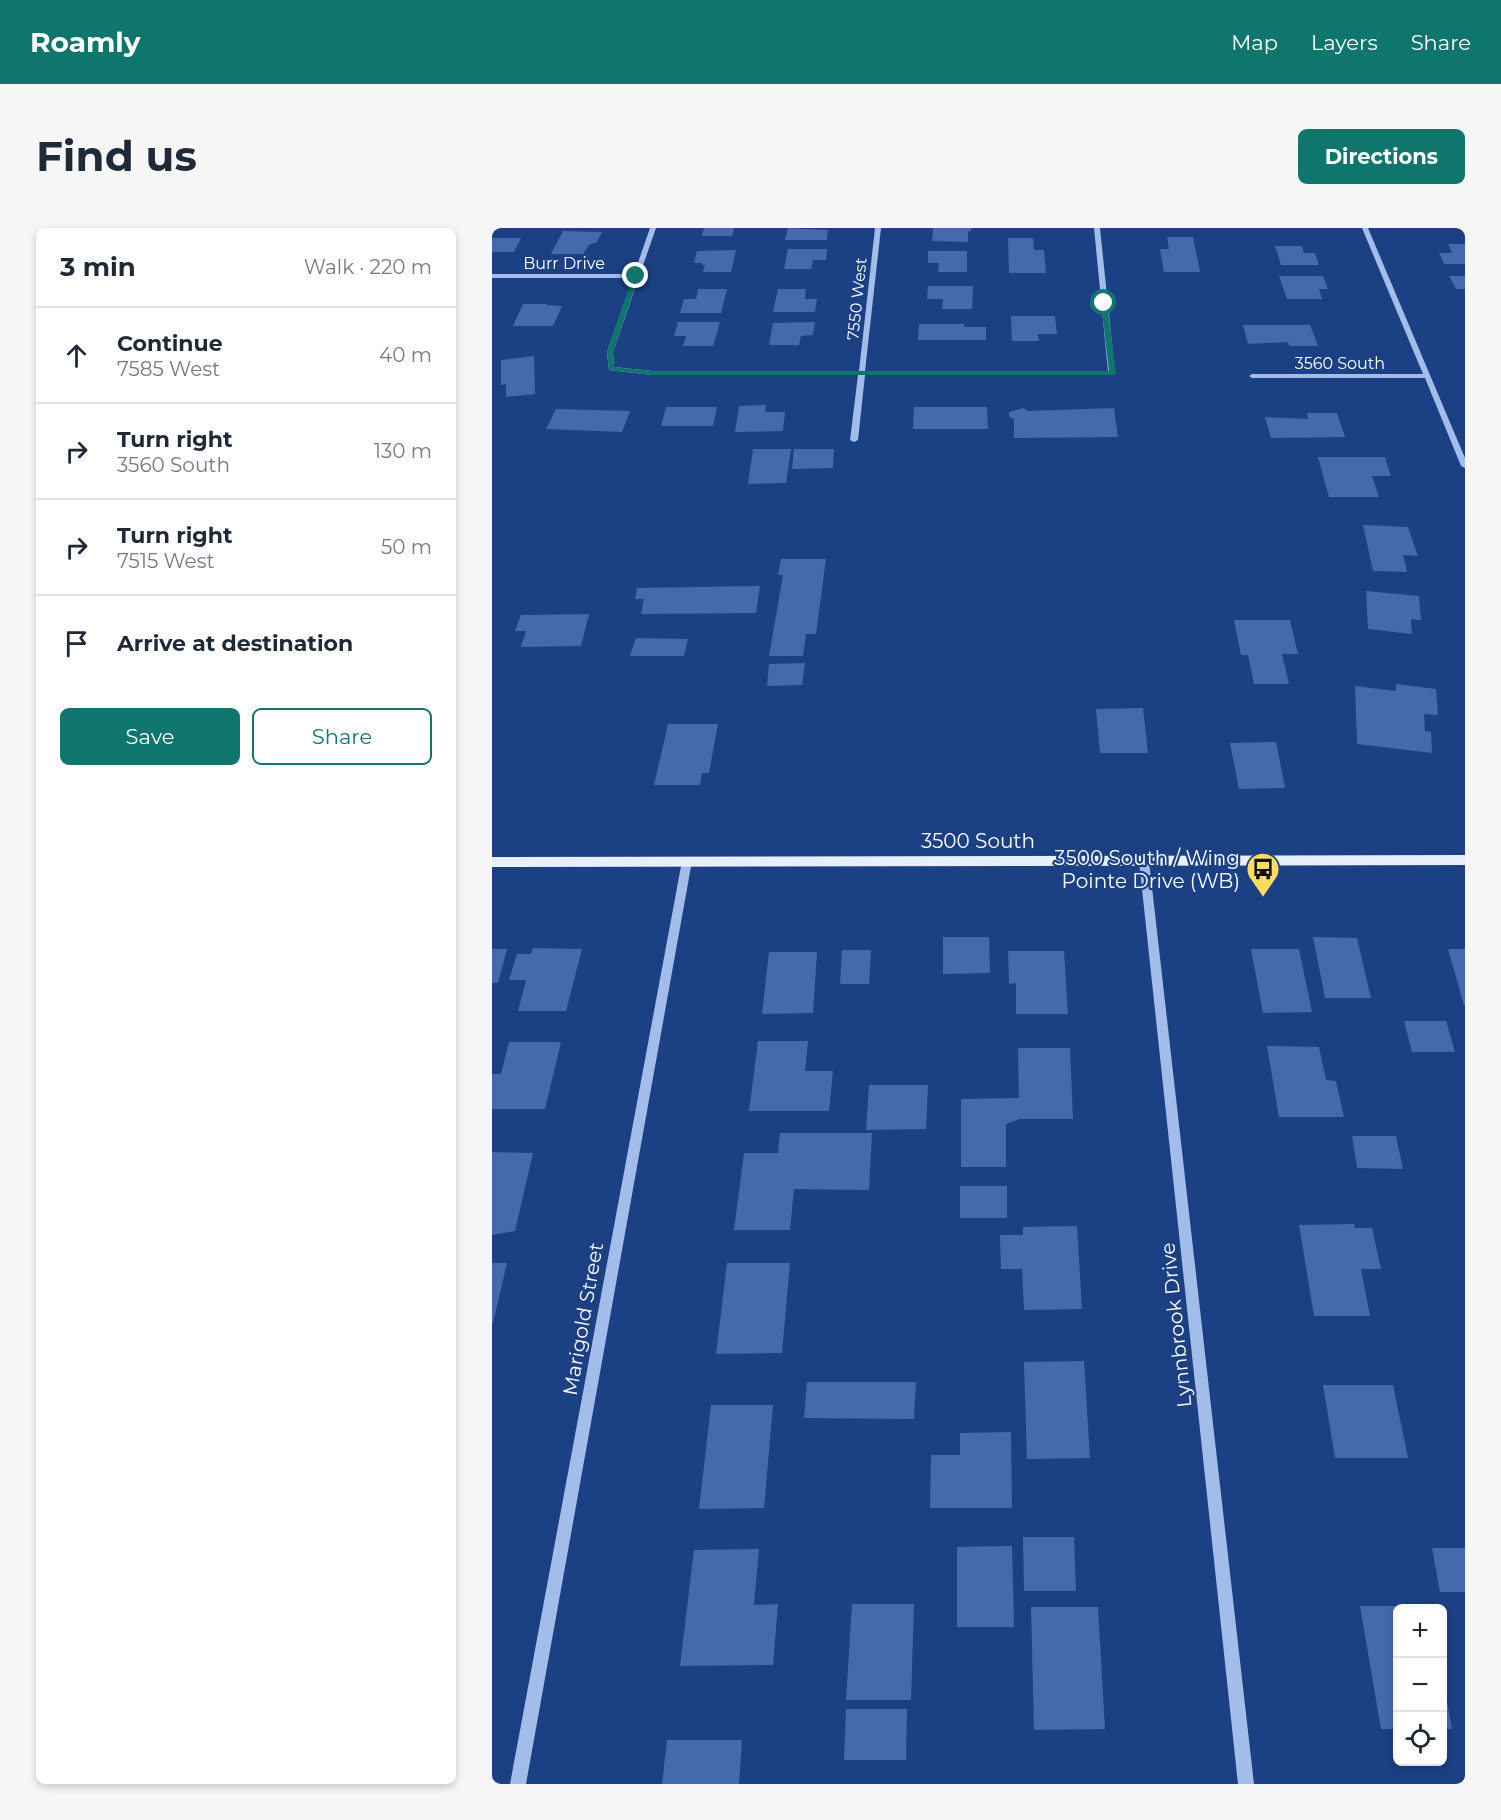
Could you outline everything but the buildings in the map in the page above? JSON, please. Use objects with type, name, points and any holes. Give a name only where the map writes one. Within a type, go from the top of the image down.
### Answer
[{"type":"main road","name":"3500 South","points":[[492,862],[1465,860]]},
{"type":"street","points":[[653,228],[610,352],[611,369],[652,373],[1113,373],[1097,228]]},
{"type":"street","name":"7550 West","points":[[854,440],[878,228]]},
{"type":"street","points":[[1365,228],[1465,466]]},
{"type":"street","name":"Burr Drive","points":[[492,276],[636,276]]},
{"type":"street","name":"3560 South","points":[[1252,376],[1427,376]]},
{"type":"street","name":"Marigold Street","points":[[518,1784],[687,861]]},
{"type":"street","name":"Lynnbrook Drive","points":[[1144,861],[1246,1784]]},
{"type":"place","name":"3500 South / Wing Pointe Drive (WB)","points":[[1263,898]]},
{"type":"route","points":[[636,276],[610,352],[611,369],[652,373],[1113,373],[1104,303]]}]
